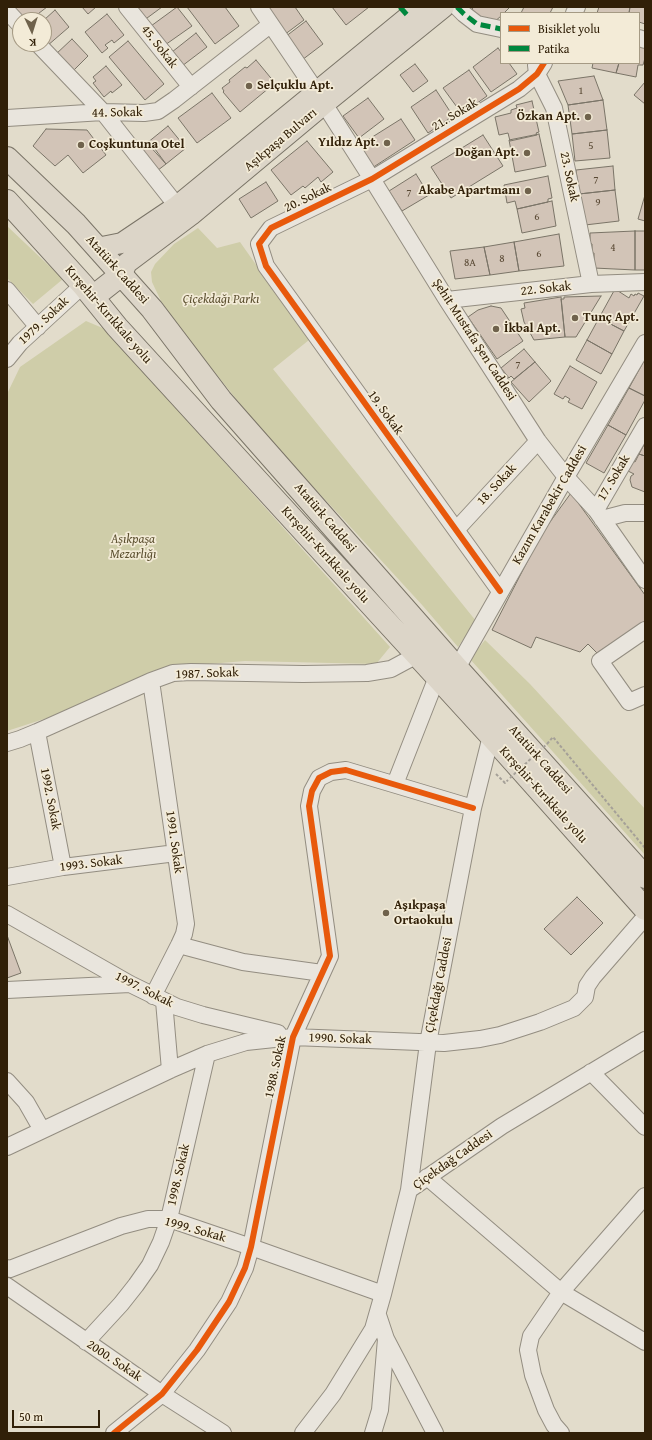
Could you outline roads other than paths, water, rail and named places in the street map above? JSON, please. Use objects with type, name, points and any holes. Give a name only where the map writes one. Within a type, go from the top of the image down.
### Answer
[{"type":"highway","name":"Atatürk Caddesi","points":[[7,158],[76,224],[152,309],[221,400],[457,668],[644,874]]},
{"type":"highway","name":"Kırşehir-Kırıkkale yolu","points":[[7,201],[118,327],[491,736],[645,909]]},
{"type":"highway","points":[[82,285],[97,248]]},
{"type":"highway","points":[[82,285],[121,275]]},
{"type":"main road","name":"Aşıkpaşa Bulvarı","points":[[97,248],[122,242],[177,206],[444,7]]},
{"type":"main road","name":"Aşıkpaşa Bulvarı","points":[[121,275],[127,263],[191,215],[320,98],[410,10]]},
{"type":"street","name":"45. Sokak","points":[[127,7],[191,87]]},
{"type":"street","name":"Şehit Mustafa Şen Caddesi","points":[[258,7],[320,98],[538,441],[566,477],[599,515],[645,580]]},
{"type":"street","points":[[457,7],[477,24],[500,29]]},
{"type":"street","name":"44. Sokak","points":[[7,118],[103,112],[144,113],[158,111],[270,25]]},
{"type":"street","points":[[46,52],[103,112],[177,206]]},
{"type":"street","name":"21. Sokak","points":[[372,179],[519,89],[539,67]]},
{"type":"street","name":"23. Sokak","points":[[539,67],[554,108],[591,284]]},
{"type":"street","name":"20. Sokak","points":[[259,244],[271,228],[372,179]]},
{"type":"street","name":"19. Sokak","points":[[259,244],[266,266],[500,591]]},
{"type":"street","name":"22. Sokak","points":[[447,300],[591,284],[645,282]]},
{"type":"street","name":"1979. Sokak","points":[[7,359],[20,343],[82,285]]},
{"type":"street","points":[[7,290],[38,327]]},
{"type":"street","name":"Kazım Karabekir Caddesi","points":[[457,668],[500,591],[645,343]]},
{"type":"street","name":"17. Sokak","points":[[599,515],[645,426]]},
{"type":"street","name":"18. Sokak","points":[[456,530],[538,441]]},
{"type":"street","points":[[599,515],[645,513]]},
{"type":"street","points":[[645,630],[600,661],[629,702],[645,695]]},
{"type":"street","name":"1987. Sokak","points":[[7,743],[20,740],[173,673],[367,673],[391,669],[417,655]]},
{"type":"street","points":[[395,784],[437,677]]},
{"type":"street","name":"1991. Sokak","points":[[152,681],[186,924],[184,934],[158,998]]},
{"type":"street","name":"1992. Sokak","points":[[37,732],[63,867]]},
{"type":"street","name":"Çiçekdağı Caddesi","points":[[409,1190],[428,1043],[473,808],[491,736]]},
{"type":"street","name":"1988. Sokak","points":[[114,1433],[162,1394],[197,1350],[229,1302],[245,1268],[251,1247],[293,1037],[330,956],[309,806],[312,791],[319,778],[331,772],[346,770],[473,808]]},
{"type":"street","name":"1993. Sokak","points":[[7,876],[63,867],[176,853]]},
{"type":"street","name":"1997. Sokak","points":[[7,914],[130,984],[177,1007],[203,1015],[293,1037]]},
{"type":"street","name":"1990. Sokak","points":[[7,1147],[170,1070],[207,1054],[246,1042],[269,1038],[293,1037],[428,1043],[460,1042],[500,1035],[540,1022],[574,1008],[585,997],[587,986],[592,977],[645,917]]},
{"type":"street","points":[[179,945],[243,962],[322,973]]},
{"type":"street","points":[[7,990],[130,984]]},
{"type":"street","points":[[158,998],[170,1070]]},
{"type":"street","name":"Çiçekdağ Caddesi","points":[[303,1433],[321,1410],[373,1330],[409,1190],[502,1126],[645,1040]]},
{"type":"street","name":"1998. Sokak","points":[[86,1342],[121,1304],[141,1279],[150,1266],[161,1242],[169,1219],[207,1054]]},
{"type":"street","points":[[591,1072],[645,1127]]},
{"type":"street","points":[[7,1081],[26,1102],[42,1130]]},
{"type":"street","points":[[427,1177],[561,1292],[645,1342]]},
{"type":"street","points":[[560,1433],[554,1425],[540,1395],[533,1375],[528,1350],[531,1336],[561,1292],[645,1196]]},
{"type":"street","name":"1999. Sokak","points":[[7,1268],[10,1269],[121,1226],[148,1219],[169,1219],[383,1294]]},
{"type":"street","name":"2000. Sokak","points":[[7,1286],[162,1394],[223,1433]]},
{"type":"street","points":[[378,1315],[386,1339],[434,1433]]},
{"type":"street","points":[[373,1433],[380,1410],[386,1339]]},
{"type":"place","name":"Selçuklu Apt.","points":[[249,86]]},
{"type":"place","name":"Özkan Apt.","points":[[588,117]]},
{"type":"place","name":"Yıldız Apt.","points":[[387,143]]},
{"type":"place","name":"Coşkuntuna Otel","points":[[81,145]]},
{"type":"place","name":"Doğan Apt.","points":[[527,153]]},
{"type":"place","name":"Akabe Apartmanı","points":[[528,191]]},
{"type":"place","name":"Tunç Apt.","points":[[575,318]]},
{"type":"place","name":"İkbal Apt.","points":[[496,329]]},
{"type":"place","name":"Aşıkpaşa Ortaokulu","points":[[386,913]]},
{"type":"park label","name":"Çiçekdağı Parkı","points":[[221,300]]},
{"type":"park label","name":"Aşıkpaşa Mezarlığı","points":[[133,548]]}]
